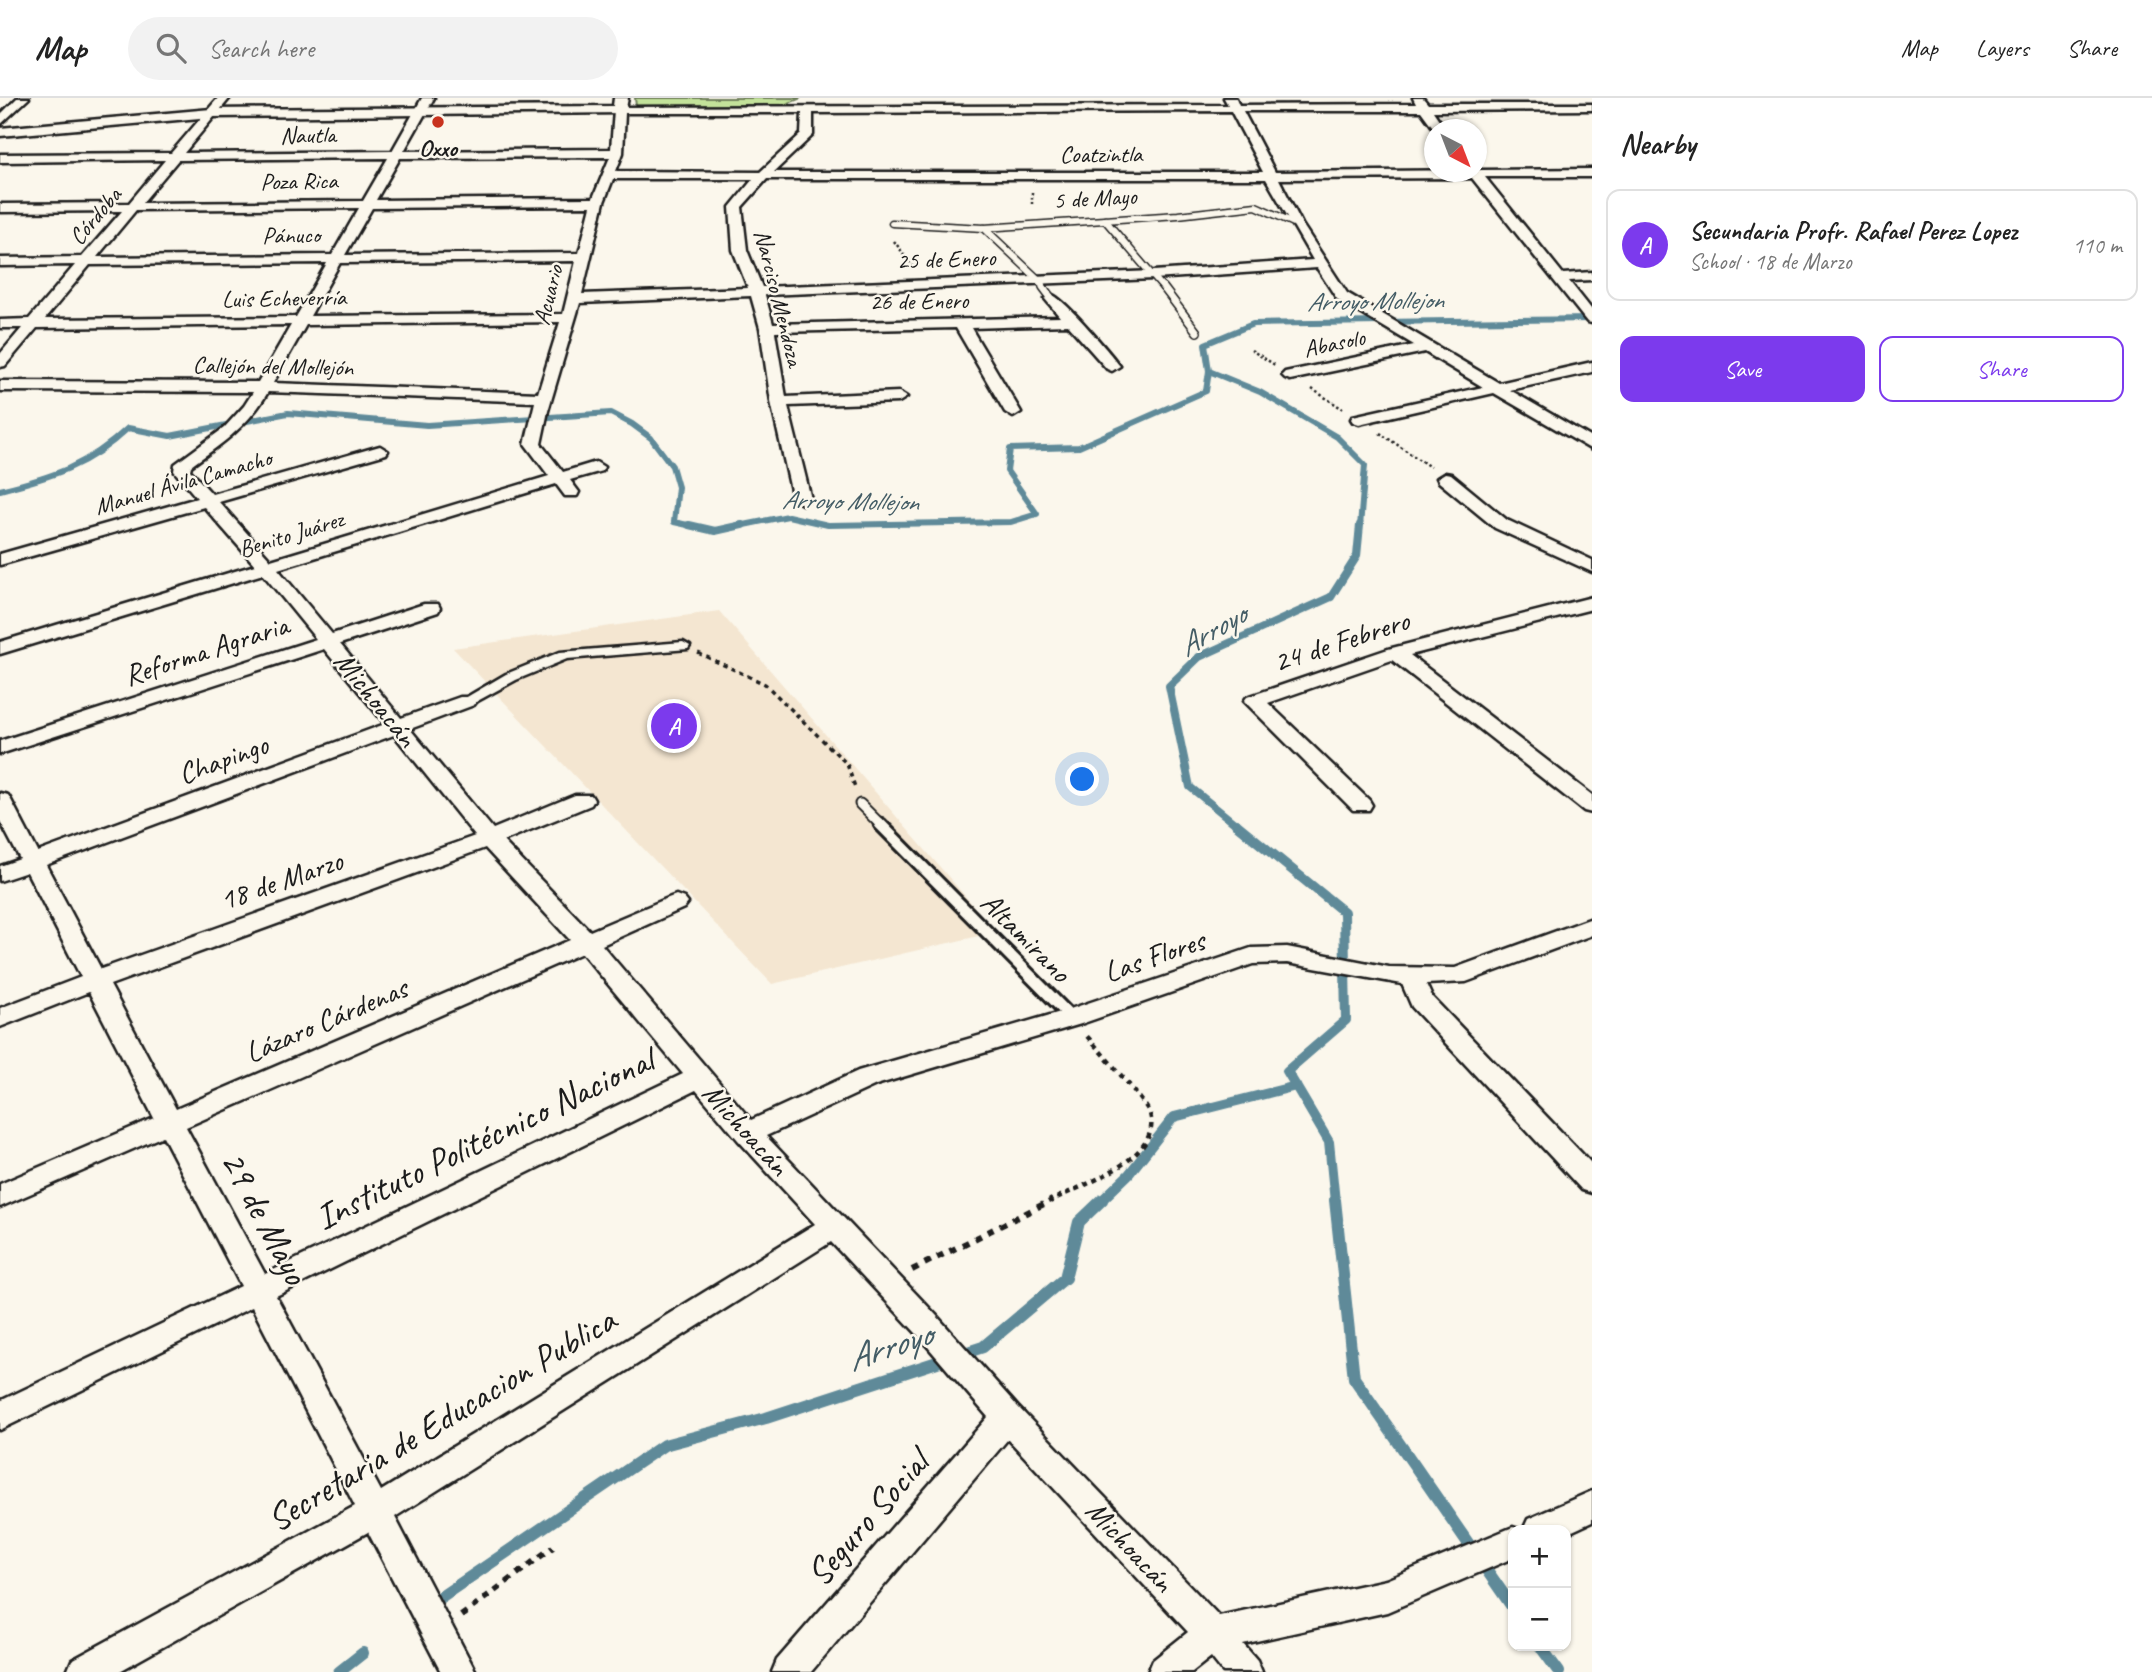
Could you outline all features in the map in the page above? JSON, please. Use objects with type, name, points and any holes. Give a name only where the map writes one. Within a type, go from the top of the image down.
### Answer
[{"type":"street","name":"Córdoba","points":[[0,363],[224,98]]},
{"type":"street","points":[[263,387],[428,98]]},
{"type":"street","points":[[906,98],[916,109]]},
{"type":"street","points":[[0,106],[20,102]]},
{"type":"street","points":[[0,121],[20,102]]},
{"type":"street","points":[[0,132],[211,113],[419,112],[620,104],[916,109],[1421,102],[1592,107]]},
{"type":"street","points":[[1421,102],[1433,119]]},
{"type":"street","points":[[1232,103],[1296,224],[1342,296],[1592,445]]},
{"type":"street","name":"Acuario","points":[[565,485],[533,443],[569,318],[582,257],[598,202],[617,153],[620,104]]},
{"type":"street","name":"Narciso Mendoza","points":[[802,499],[779,402],[767,328],[740,250],[736,207],[763,176],[807,135],[808,109]]},
{"type":"street","name":"Nautla","points":[[0,158],[617,153]]},
{"type":"street","name":"Coatzintla","points":[[1487,173],[1592,173]]},
{"type":"street","name":"Coatzintla","points":[[610,175],[1424,174]]},
{"type":"street","points":[[1482,182],[1592,319]]},
{"type":"street","name":"Poza Rica","points":[[0,208],[598,202]]},
{"type":"street","name":"Pánuco","points":[[0,262],[582,257]]},
{"type":"street","name":"25 de Enero","points":[[574,299],[1154,275],[1320,264]]},
{"type":"street","points":[[1558,278],[1592,276]]},
{"type":"street","points":[[1052,299],[1112,366]]},
{"type":"street","name":"Luis Echeverría","points":[[0,324],[569,318]]},
{"type":"street","name":"26 de Enero","points":[[767,328],[1073,321]]},
{"type":"street","points":[[960,322],[1013,412]]},
{"type":"street","name":"Abasolo","points":[[1290,375],[1421,343]]},
{"type":"street","points":[[1359,419],[1592,367]]},
{"type":"street","name":"Callejón del Mollejón","points":[[0,386],[263,387],[541,412]]},
{"type":"street","name":"Michoacán","points":[[263,387],[251,408],[230,431],[183,464],[182,471],[330,642],[491,840],[587,943],[747,1133],[926,1324],[1007,1417],[1213,1634],[1245,1672]]},
{"type":"street","name":"Narciso Mendoza","points":[[779,402],[899,397]]},
{"type":"street","name":"Manuel Ávila Camacho","points":[[0,560],[380,451]]},
{"type":"street","name":"Benito Juárez","points":[[0,648],[267,567],[565,485],[596,467]]},
{"type":"street","points":[[1446,478],[1501,524],[1592,567]]},
{"type":"street","name":"24 de Febrero","points":[[1361,805],[1254,701],[1395,653],[1592,603]]},
{"type":"street","name":"Reforma Agraria","points":[[0,748],[431,608]]},
{"type":"street","points":[[467,701],[511,677],[565,655],[683,646]]},
{"type":"street","points":[[1395,653],[1592,806]]},
{"type":"street","name":"Chapingo","points":[[0,874],[467,701]]},
{"type":"street","name":"29 de Mayo","points":[[0,800],[458,1672]]},
{"type":"street","name":"18 de Marzo","points":[[0,1018],[94,979],[491,840],[583,800]]},
{"type":"street","name":"Lázaro Cárdenas","points":[[0,1196],[676,903]]},
{"type":"street","name":"Las Flores","points":[[747,1133],[867,1078],[1072,1018],[1251,956],[1286,955],[1400,975],[1457,976],[1592,926]]},
{"type":"street","points":[[1400,975],[1421,1001],[1592,1182]]},
{"type":"street","name":"Instituto Politécnico Nacional","points":[[0,1416],[699,1077]]},
{"type":"street","name":"Secretaria de Educacion Publica","points":[[84,1672],[378,1519],[834,1226]]},
{"type":"street","name":"Seguro Social","points":[[789,1672],[1007,1417]]},
{"type":"street","points":[[1550,1525],[1592,1506]]},
{"type":"street","points":[[1165,1672],[1213,1634],[1387,1596],[1508,1544]]},
{"type":"lane","name":"5 de Mayo","points":[[892,223],[985,228],[1256,206],[1296,224]]},
{"type":"lane","points":[[1105,220],[1154,275],[1197,332]]},
{"type":"lane","points":[[985,228],[1037,278],[1052,299]]},
{"type":"lane","name":"Altamirano","points":[[860,804],[1072,1018]]},
{"type":"path","points":[[894,241],[925,283]]},
{"type":"path","points":[[683,646],[765,684],[847,764],[860,804]]},
{"type":"path","name":"Altamirano","points":[[886,1283],[1132,1159],[1151,1134],[1150,1113],[1072,1018]]},
{"type":"path","points":[[436,1630],[553,1547]]},
{"type":"shaded area","points":[[719,611],[996,932],[772,984],[453,648]]},
{"type":"green space","points":[[635,98],[801,98],[784,105],[636,106]]},
{"type":"waterway","name":"Arroyo Mollejon","points":[[1209,371],[1205,344],[1253,324],[1592,319]]},
{"type":"waterway","name":"Arroyo Mollejon","points":[[734,527],[788,516],[828,525],[1011,522],[1037,514],[1007,471],[1010,449],[1079,447],[1206,391],[1209,371]]},
{"type":"waterway","name":"Arroyo","points":[[1209,371],[1260,392],[1337,437],[1365,465],[1360,527]]},
{"type":"waterway","name":"Arroyo Mollejon","points":[[0,490],[53,475],[84,461],[128,428],[170,436],[288,413],[427,425],[611,413],[651,438],[672,466],[678,487],[674,522],[697,527]]},
{"type":"waterway","name":"Arroyo Mollejon","points":[[689,525],[715,531],[742,525]]},
{"type":"waterway","name":"Arroyo","points":[[1238,826],[1190,787],[1169,686],[1199,657],[1331,597],[1357,556],[1360,525]]},
{"type":"waterway","name":"Arroyo","points":[[1236,824],[1344,912],[1346,1020],[1287,1071],[1296,1086]]},
{"type":"waterway","name":"Arroyo","points":[[1100,1202],[1129,1174],[1174,1117],[1296,1086]]},
{"type":"waterway","name":"Arroyo","points":[[1296,1086],[1329,1142],[1335,1202]]},
{"type":"waterway","name":"Arroyo","points":[[435,1601],[664,1445],[766,1418],[983,1347],[1065,1278],[1079,1222],[1102,1200]]},
{"type":"waterway","name":"Arroyo","points":[[1335,1200],[1354,1378],[1508,1601]]},
{"type":"waterway","name":"Arroyo","points":[[1544,1651],[1559,1672]]},
{"type":"waterway","name":"Arroyo","points":[[339,1672],[363,1653]]},
{"type":"place","name":"Oxxo","points":[[438,122]]},
{"type":"place","name":"Secundaria Profr. Rafael Perez Lopez","points":[[674,726]]}]
